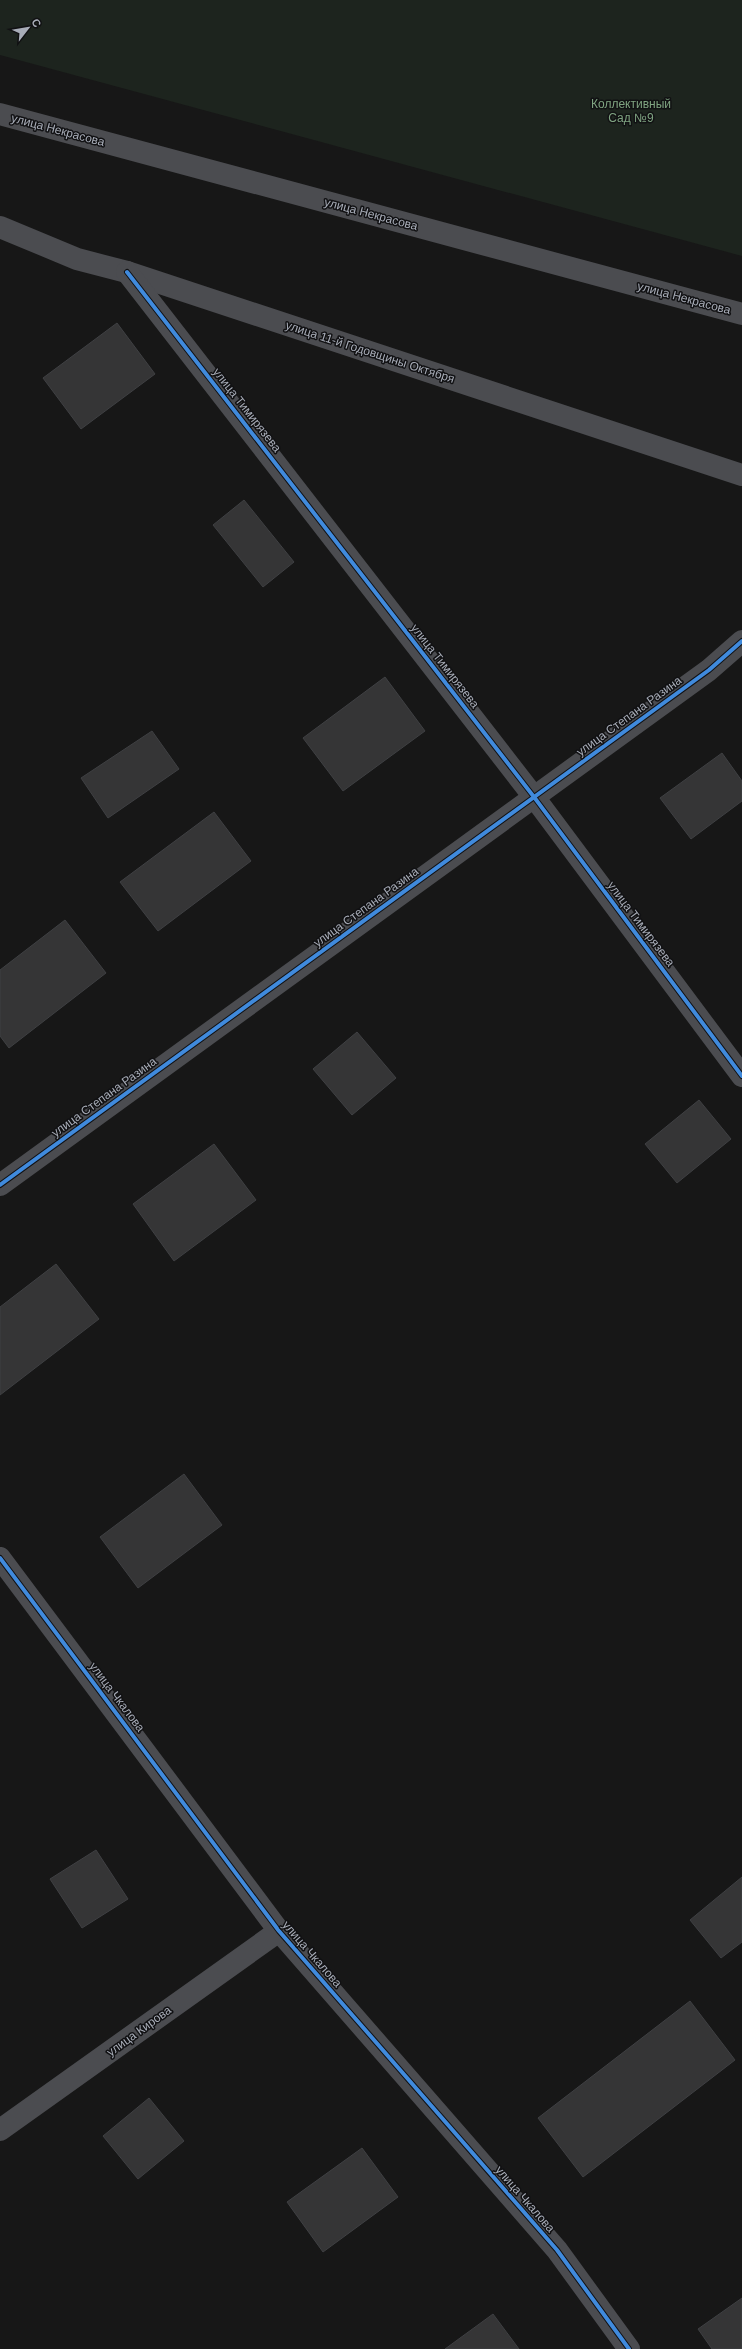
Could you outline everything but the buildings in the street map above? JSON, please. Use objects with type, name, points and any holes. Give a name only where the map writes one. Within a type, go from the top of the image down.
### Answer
[{"type":"street","name":"улица Некрасова","points":[[0,114],[742,314]]},
{"type":"street","name":"улица 11-й Годовщины Октября","points":[[0,226],[77,259],[127,272],[742,475]]},
{"type":"street","name":"улица Тимирязева","points":[[127,272],[534,797],[742,1076]]},
{"type":"street","name":"улица Степана Разина","points":[[0,1186],[709,670],[742,641]]},
{"type":"street","name":"улица Чкалова","points":[[0,1558],[279,1931],[557,2250],[629,2349]]},
{"type":"street","name":"улица Кирова","points":[[0,2130],[279,1931]]},
{"type":"green space","name":"Коллективный Сад №9","points":[[0,0],[742,0],[742,256],[0,55]]},
{"type":"cycle path","points":[[127,272],[534,797],[742,1076]]},
{"type":"cycle path","points":[[0,1185],[709,670],[742,641]]},
{"type":"cycle path","points":[[0,1558],[279,1931],[557,2250],[629,2349]]}]
